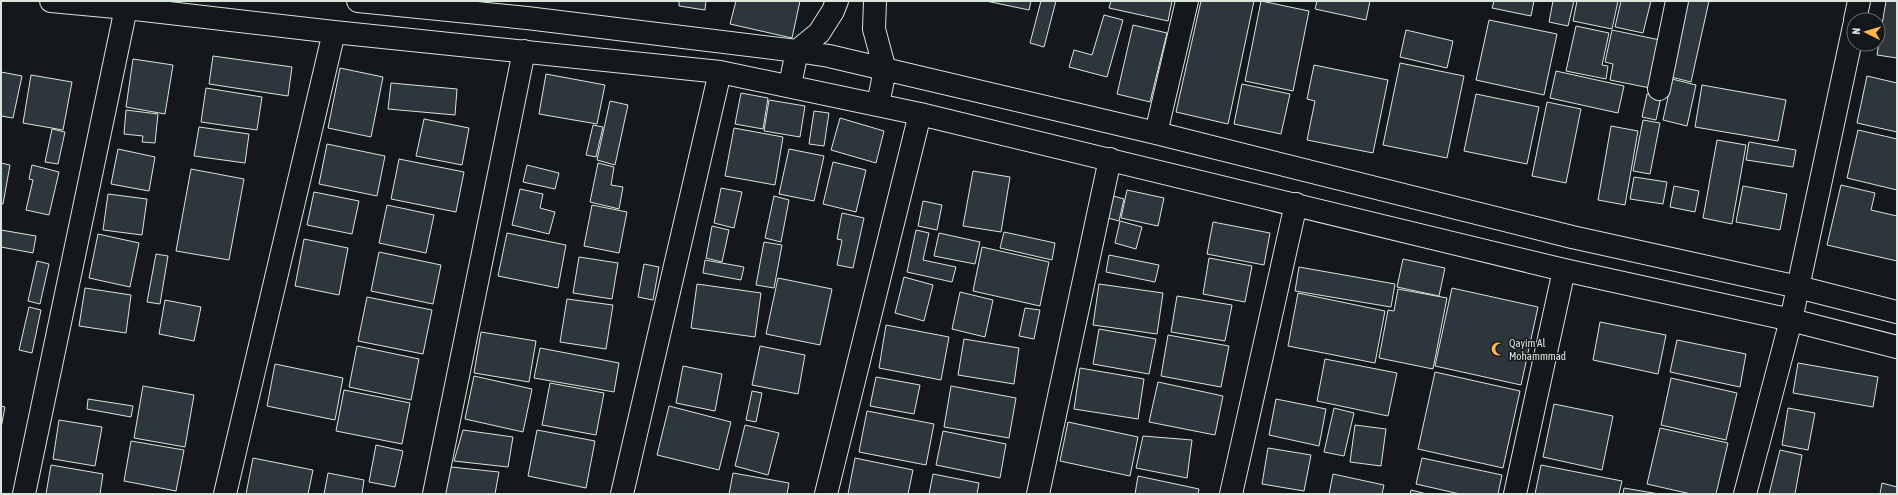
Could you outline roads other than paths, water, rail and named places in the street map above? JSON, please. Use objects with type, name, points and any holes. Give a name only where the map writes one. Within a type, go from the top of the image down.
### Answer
[{"type":"street","points":[[51,1],[84,2],[334,32],[720,72],[790,85],[878,104],[1110,159],[1564,270],[1791,320],[1897,347]]},
{"type":"street","points":[[358,1],[527,18],[830,56],[1156,134],[1564,235],[1798,287],[1897,312]]},
{"type":"street","points":[[790,85],[797,51],[819,33],[838,1]]},
{"type":"street","points":[[875,1],[874,29],[885,70],[878,104]]},
{"type":"street","points":[[1156,134],[1187,1]]},
{"type":"street","points":[[1659,89],[1677,1]]},
{"type":"street","points":[[1857,12],[1859,1]]},
{"type":"street","points":[[24,494],[126,8]]},
{"type":"street","points":[[226,494],[334,32]]},
{"type":"street","points":[[434,494],[524,51]]},
{"type":"street","points":[[1745,494],[1791,320],[1848,52]]},
{"type":"street","points":[[622,494],[720,72]]},
{"type":"street","points":[[826,494],[920,114]]},
{"type":"street","points":[[1038,494],[1110,159]]},
{"type":"street","points":[[1231,494],[1296,204]]},
{"type":"street","points":[[1515,494],[1564,270]]},
{"type":"place","name":"Qayim Al Mohammmad","points":[[1498,349]]}]
